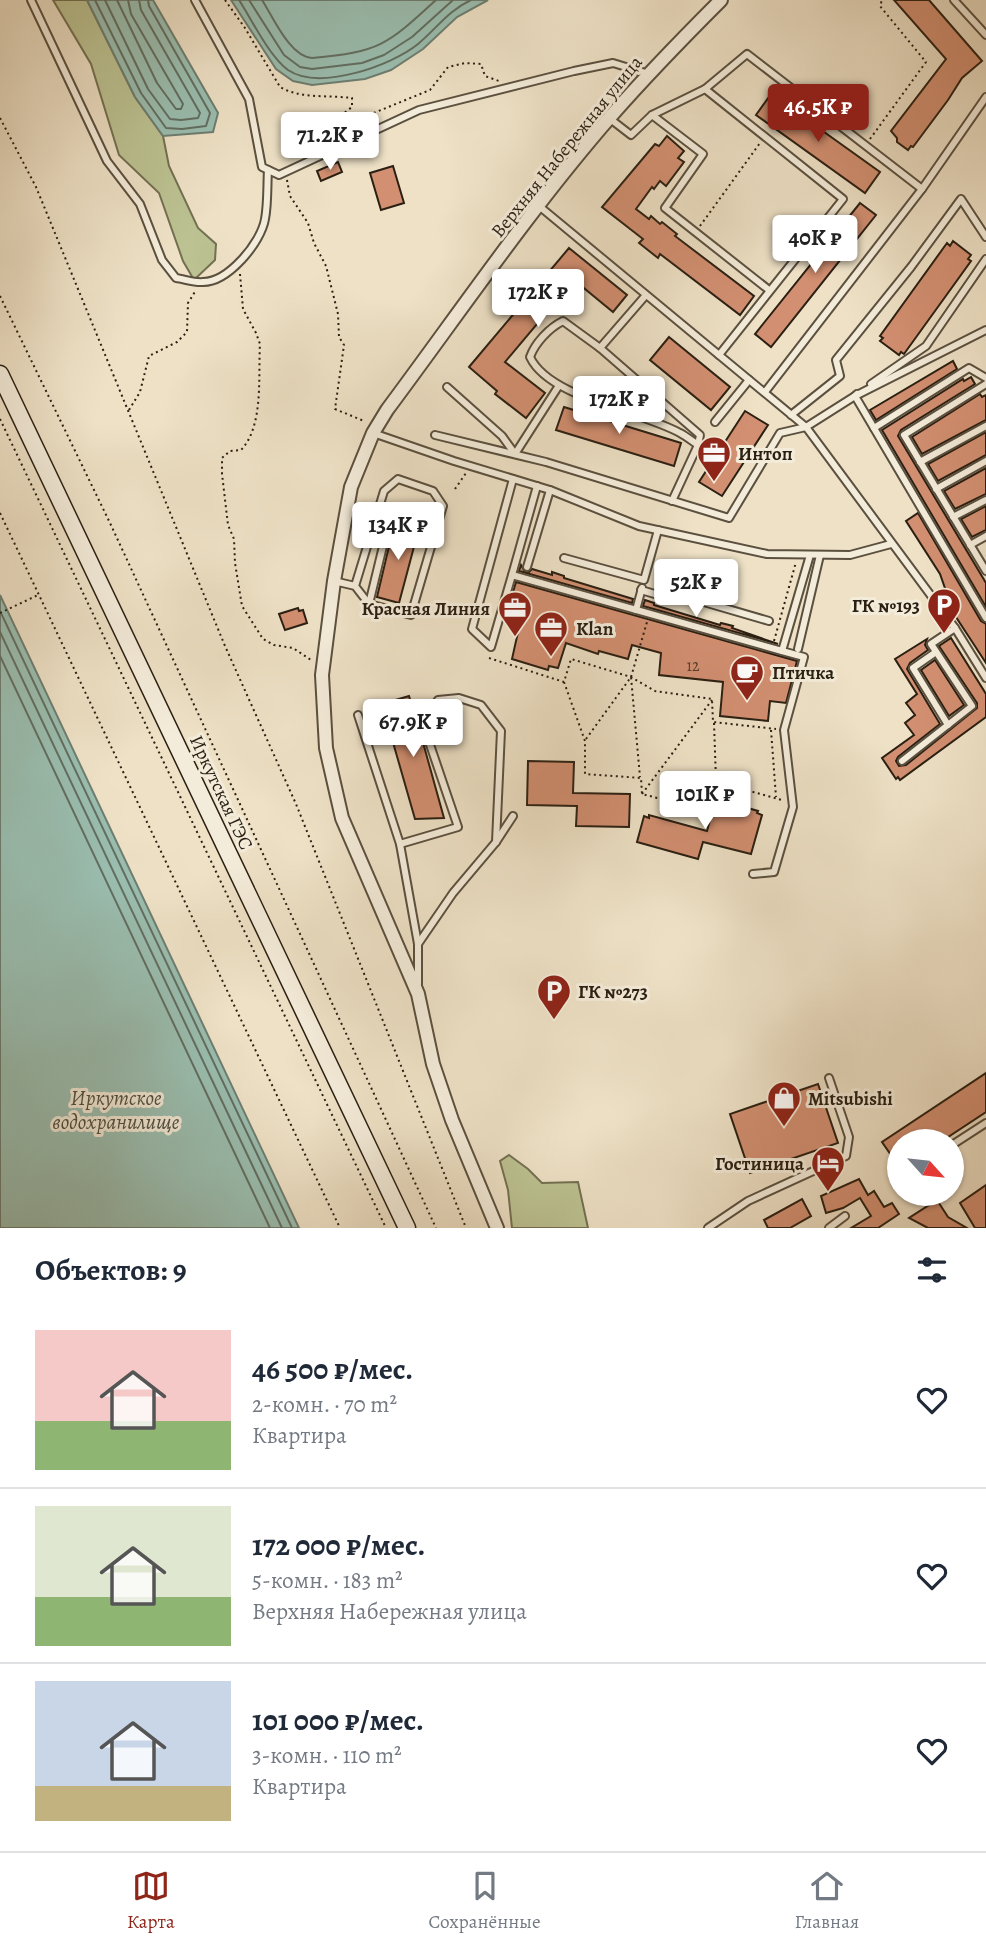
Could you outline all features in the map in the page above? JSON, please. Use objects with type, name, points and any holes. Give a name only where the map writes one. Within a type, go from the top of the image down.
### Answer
[{"type":"main road","name":"Иркутская ГЭС","points":[[0,374],[407,1228]]},
{"type":"street","name":"Верхняя Набережная улица","points":[[497,1228],[452,1120],[433,1064],[418,994],[342,818],[326,748],[322,675],[334,581],[351,487],[374,430],[539,206],[610,118],[721,0]]},
{"type":"lane","points":[[32,0],[107,161],[140,204],[162,260],[176,278],[201,283],[220,279],[256,241],[265,221],[268,170]]},
{"type":"lane","points":[[195,0],[249,99],[261,167],[279,175],[419,110],[574,71],[614,64],[649,74]]},
{"type":"lane","points":[[954,0],[986,35]]},
{"type":"lane","points":[[610,118],[631,135],[652,115],[705,89],[747,54],[922,189]]},
{"type":"lane","points":[[705,89],[843,199],[719,355]]},
{"type":"lane","points":[[765,392],[922,189],[986,97]]},
{"type":"lane","points":[[652,115],[703,155],[665,208],[769,290]]},
{"type":"lane","points":[[791,415],[840,376],[836,360],[911,267],[961,199],[986,237]]},
{"type":"lane","points":[[539,206],[806,427],[955,628],[986,678]]},
{"type":"lane","points":[[435,435],[515,454],[729,518],[780,433],[806,427],[926,346],[986,259]]},
{"type":"lane","points":[[600,348],[646,295]]},
{"type":"lane","points":[[672,501],[698,445],[699,435],[600,348],[563,321],[554,326],[533,349],[530,357],[534,365],[558,387],[679,432],[698,445]]},
{"type":"lane","points":[[855,396],[986,330]]},
{"type":"lane","points":[[873,428],[969,368],[986,378]]},
{"type":"lane","points":[[715,422],[749,380]]},
{"type":"lane","points":[[986,384],[904,435],[986,571]]},
{"type":"lane","points":[[447,387],[502,436],[515,454]]},
{"type":"lane","points":[[515,454],[558,387]]},
{"type":"lane","points":[[855,396],[986,618]]},
{"type":"lane","points":[[920,462],[986,426]]},
{"type":"lane","points":[[374,430],[471,467],[550,490],[639,526],[767,554],[850,555],[891,544]]},
{"type":"lane","points":[[936,489],[986,461]]},
{"type":"lane","points":[[513,479],[472,629],[492,647],[537,486]]},
{"type":"lane","points":[[334,581],[355,586],[369,604],[411,615],[443,506],[433,491],[398,480],[384,491],[355,586]]},
{"type":"lane","points":[[527,567],[550,490]]},
{"type":"lane","points":[[953,517],[986,500]]},
{"type":"lane","points":[[636,610],[658,530]]},
{"type":"lane","points":[[970,545],[986,536]]},
{"type":"lane","points":[[369,604],[384,542],[370,537]]},
{"type":"lane","points":[[782,651],[810,555]]},
{"type":"lane","points":[[798,649],[820,555]]},
{"type":"lane","points":[[564,558],[644,580]]},
{"type":"lane","points":[[512,575],[804,657],[784,730],[793,803],[775,872],[753,874]]},
{"type":"lane","points":[[641,590],[665,597],[673,593],[769,621]]},
{"type":"lane","points":[[902,761],[972,706],[931,644],[955,628]]},
{"type":"lane","points":[[936,652],[913,668],[948,725]]},
{"type":"lane","points":[[400,844],[458,827],[423,724],[438,700],[459,698],[481,705],[501,731],[496,842]]},
{"type":"lane","points":[[358,715],[400,844],[418,944],[418,994]]},
{"type":"lane","points":[[418,944],[453,893],[496,842],[513,817]]},
{"type":"lane","points":[[708,1228],[748,1200],[846,1156],[849,1137],[829,1077]]},
{"type":"lane","points":[[964,1137],[986,1123]]},
{"type":"lane","points":[[829,1228],[845,1216]]},
{"type":"path","points":[[225,0],[245,28],[279,87],[302,94],[352,98],[352,107],[331,123],[332,130],[430,90],[447,67],[455,64],[481,64],[485,76],[498,81],[510,79]]},
{"type":"path","points":[[865,146],[926,62],[880,6],[883,0]]},
{"type":"path","points":[[0,118],[36,187],[226,646],[296,804],[466,1228]]},
{"type":"path","points":[[695,232],[765,137]]},
{"type":"path","points":[[286,172],[290,196],[308,223],[334,292],[339,337],[344,345],[335,409],[374,430]]},
{"type":"path","points":[[238,262],[243,309],[257,333],[260,344],[256,426],[250,441],[241,450],[230,451],[222,458],[228,525],[234,539],[242,606],[263,639],[274,646],[293,648],[308,658],[322,675]]},
{"type":"path","points":[[129,411],[140,392],[149,356],[177,342],[187,332],[188,303],[195,290],[212,280]]},
{"type":"path","points":[[0,296],[110,523],[436,1228]]},
{"type":"path","points":[[0,419],[386,1228]]},
{"type":"path","points":[[455,489],[471,467]]},
{"type":"path","points":[[0,513],[340,1228]]},
{"type":"path","points":[[774,641],[798,554]]},
{"type":"path","points":[[0,613],[39,594]]},
{"type":"path","points":[[585,741],[631,677],[650,614]]},
{"type":"path","points":[[489,658],[564,682]]},
{"type":"path","points":[[640,778],[585,774],[585,741],[564,682],[571,659],[631,677],[655,691],[712,699]]},
{"type":"path","points":[[631,677],[642,794]]},
{"type":"path","points":[[642,794],[707,811],[717,782],[712,699]]},
{"type":"path","points":[[642,794],[712,699]]},
{"type":"path","points":[[713,722],[784,730]]},
{"type":"path","points":[[771,729],[776,799]]},
{"type":"path","points":[[717,782],[793,803]]},
{"type":"green space","points":[[53,0],[87,0],[135,97],[163,136],[169,166],[198,228],[216,244],[215,260],[194,280],[183,261],[159,193],[119,155],[91,64]]},
{"type":"green space","points":[[509,1155],[542,1183],[578,1182],[588,1228],[512,1228],[508,1190],[500,1161]]},
{"type":"water","points":[[87,0],[153,0],[218,113],[213,132],[163,136],[135,97]]},
{"type":"water","points":[[231,0],[488,0],[457,17],[423,49],[391,70],[365,79],[312,85],[293,81],[276,69]]},
{"type":"water","name":"Иркутское водохранилище","points":[[0,595],[299,1228],[0,1228]]},
{"type":"building","points":[[894,0],[929,0],[982,61],[962,78],[913,147],[908,150],[897,142],[891,131],[946,59]]},
{"type":"building","points":[[771,94],[880,172],[865,193],[756,115]]},
{"type":"building","points":[[667,136],[684,151],[678,158],[684,162],[666,186],[660,181],[654,189],[652,187],[636,209],[649,219],[651,216],[660,224],[662,222],[677,234],[675,236],[754,296],[740,315],[660,254],[658,258],[639,243],[643,239],[602,207],[655,144],[659,146]]},
{"type":"building","points":[[338,162],[342,172],[321,181],[317,171]]},
{"type":"building","points":[[393,166],[404,203],[381,210],[370,173]]},
{"type":"building","points":[[860,203],[876,215],[771,347],[755,334]]},
{"type":"building","points":[[953,241],[971,255],[968,259],[971,261],[904,354],[901,352],[899,355],[880,341],[883,338],[880,336],[947,243],[950,246]]},
{"type":"building","points":[[569,248],[627,295],[613,312],[574,280],[505,362],[545,393],[526,418],[495,394],[497,391],[469,367]]},
{"type":"building","points":[[669,337],[730,387],[711,410],[650,360]]},
{"type":"building","points":[[953,361],[957,369],[876,420],[870,410]]},
{"type":"building","points":[[971,377],[975,384],[901,430],[898,436],[986,583],[986,607],[882,430],[963,379],[964,381]]},
{"type":"building","points":[[980,394],[982,397],[986,395],[986,420],[922,454],[912,437]]},
{"type":"building","points":[[564,407],[681,443],[674,466],[556,430]]},
{"type":"building","points":[[745,411],[768,425],[722,496],[699,482]]},
{"type":"building","points":[[986,432],[986,455],[938,481],[928,464]]},
{"type":"building","points":[[986,468],[986,494],[955,509],[944,491]]},
{"type":"building","points":[[986,506],[986,530],[972,537],[961,519]]},
{"type":"building","points":[[918,513],[981,621],[986,624],[986,663],[954,614],[940,574],[906,521]]},
{"type":"building","points":[[395,521],[419,528],[399,603],[377,597]]},
{"type":"building","points":[[521,565],[525,572],[532,569],[552,575],[552,572],[633,599],[632,603],[519,571]]},
{"type":"building","points":[[516,582],[797,661],[786,703],[770,701],[768,721],[720,716],[723,682],[659,675],[661,653],[632,645],[628,659],[599,651],[598,654],[566,643],[558,668],[549,666],[548,670],[512,659],[520,623],[505,619]]},
{"type":"building","points":[[645,600],[720,625],[733,626],[732,628],[778,644],[643,606]]},
{"type":"building","points":[[298,608],[299,611],[303,610],[307,623],[285,630],[279,614]]},
{"type":"building","points":[[951,638],[986,694],[986,717],[900,780],[898,777],[896,779],[882,758],[914,735],[905,723],[915,715],[906,703],[917,694],[895,659],[927,639],[925,645],[928,650],[910,663],[907,669],[940,724],[898,757],[896,761],[899,766],[906,765],[977,708],[977,703],[939,646]]},
{"type":"building","points":[[935,660],[964,705],[949,716],[921,670]]},
{"type":"building","points":[[409,696],[444,818],[415,819],[382,704]]},
{"type":"building","points":[[528,761],[574,762],[573,793],[630,794],[629,827],[576,826],[577,806],[527,805]]},
{"type":"building","points":[[720,800],[758,811],[757,813],[762,815],[751,854],[703,842],[698,859],[637,842],[644,816],[649,818],[649,815],[707,831],[715,801],[719,803]]},
{"type":"building","points":[[986,1073],[986,1112],[960,1129],[902,1129]]},
{"type":"building","name":"Mitsubishi","points":[[818,1084],[838,1143],[750,1173],[730,1114]]},
{"type":"building","points":[[859,1179],[868,1195],[874,1191],[884,1207],[894,1206],[899,1214],[878,1228],[851,1228],[871,1216],[860,1198],[843,1208],[826,1213],[821,1196]]},
{"type":"building","points":[[986,1185],[986,1228],[975,1228],[962,1206],[964,1200]]},
{"type":"building","points":[[802,1199],[811,1216],[790,1228],[768,1228],[764,1220]]},
{"type":"building","points":[[928,1206],[941,1206],[948,1217],[967,1228],[928,1228],[909,1218]]},
{"type":"place","name":"Интоп","points":[[714,483]]},
{"type":"place","name":"ГК №193","points":[[944,635]]},
{"type":"place","name":"Красная Линия","points":[[515,638]]},
{"type":"place","name":"Klan","points":[[551,658]]},
{"type":"place","name":"Птичка","points":[[747,702]]},
{"type":"place","name":"ГК №273","points":[[554,1021]]},
{"type":"place","name":"Mitsubishi","points":[[784,1128]]},
{"type":"place","name":"Гостиница","points":[[828,1193]]}]
